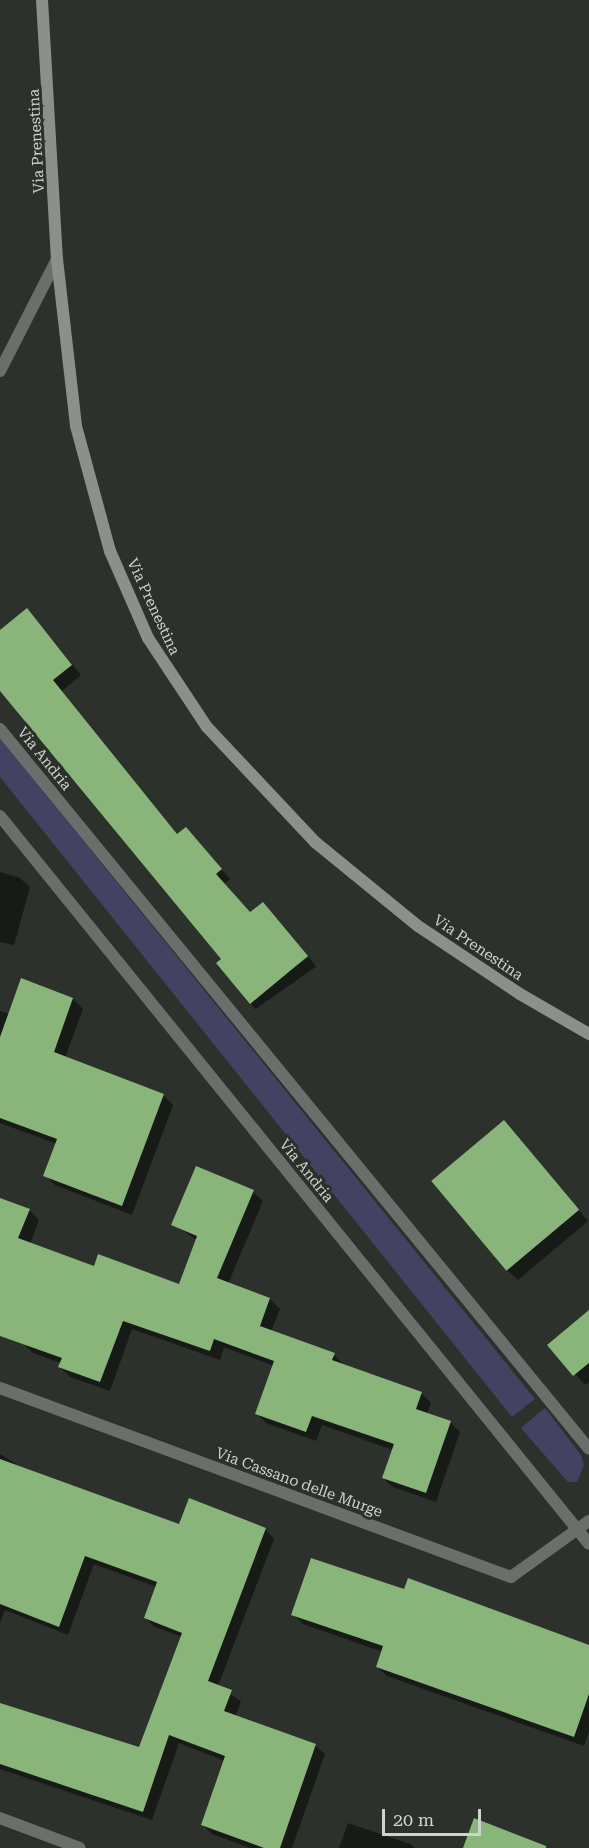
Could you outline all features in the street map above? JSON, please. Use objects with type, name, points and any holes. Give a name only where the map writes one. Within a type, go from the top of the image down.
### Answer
[{"type":"main road","name":"Via Prenestina","points":[[42,0],[57,259],[69,382],[95,502],[137,617],[182,695],[284,812],[356,878],[478,967],[589,1034]]},
{"type":"street","points":[[0,371],[57,259]]},
{"type":"street","name":"Via Andria","points":[[0,729],[589,1449]]},
{"type":"street","name":"Via Andria","points":[[0,816],[589,1544]]},
{"type":"street","name":"Via Cassano delle Murge","points":[[0,1389],[511,1577],[579,1531]]},
{"type":"street","points":[[579,1531],[589,1521]]},
{"type":"street","points":[[0,1818],[80,1848]]},
{"type":"shaded area","points":[[0,738],[535,1399],[512,1417],[0,777]]},
{"type":"shaded area","points":[[545,1408],[581,1455],[584,1465],[577,1482],[568,1482],[521,1428]]},
{"type":"building","points":[[27,608],[72,665],[53,680],[177,834],[186,827],[222,869],[216,874],[250,912],[263,902],[308,956],[250,1004],[216,963],[221,959],[0,691],[0,630]]},
{"type":"building","points":[[21,978],[73,998],[54,1052],[164,1094],[122,1206],[43,1176],[57,1139],[0,1118],[0,1037]]},
{"type":"building","points":[[504,1120],[579,1210],[506,1271],[431,1181]]},
{"type":"building","points":[[196,1166],[254,1190],[217,1278],[270,1298],[260,1326],[335,1353],[332,1360],[422,1392],[416,1409],[451,1421],[426,1493],[382,1478],[394,1444],[312,1416],[306,1432],[255,1414],[274,1361],[214,1339],[210,1351],[123,1321],[100,1382],[58,1367],[62,1358],[0,1336],[0,1198],[30,1209],[18,1238],[94,1266],[98,1254],[179,1284],[197,1236],[171,1225]]},
{"type":"building","points":[[589,1310],[589,1363],[573,1376],[547,1345]]},
{"type":"building","points":[[0,1459],[179,1524],[189,1498],[266,1528],[208,1681],[232,1690],[224,1711],[316,1744],[280,1848],[264,1848],[201,1825],[225,1756],[169,1735],[143,1812],[0,1764],[0,1703],[139,1747],[182,1633],[144,1618],[157,1582],[85,1556],[59,1627],[0,1604]]},
{"type":"building","points":[[311,1558],[404,1589],[408,1578],[589,1645],[589,1694],[574,1737],[376,1667],[383,1646],[291,1615]]},
{"type":"building","points":[[474,1818],[546,1846],[546,1848],[463,1848]]}]
